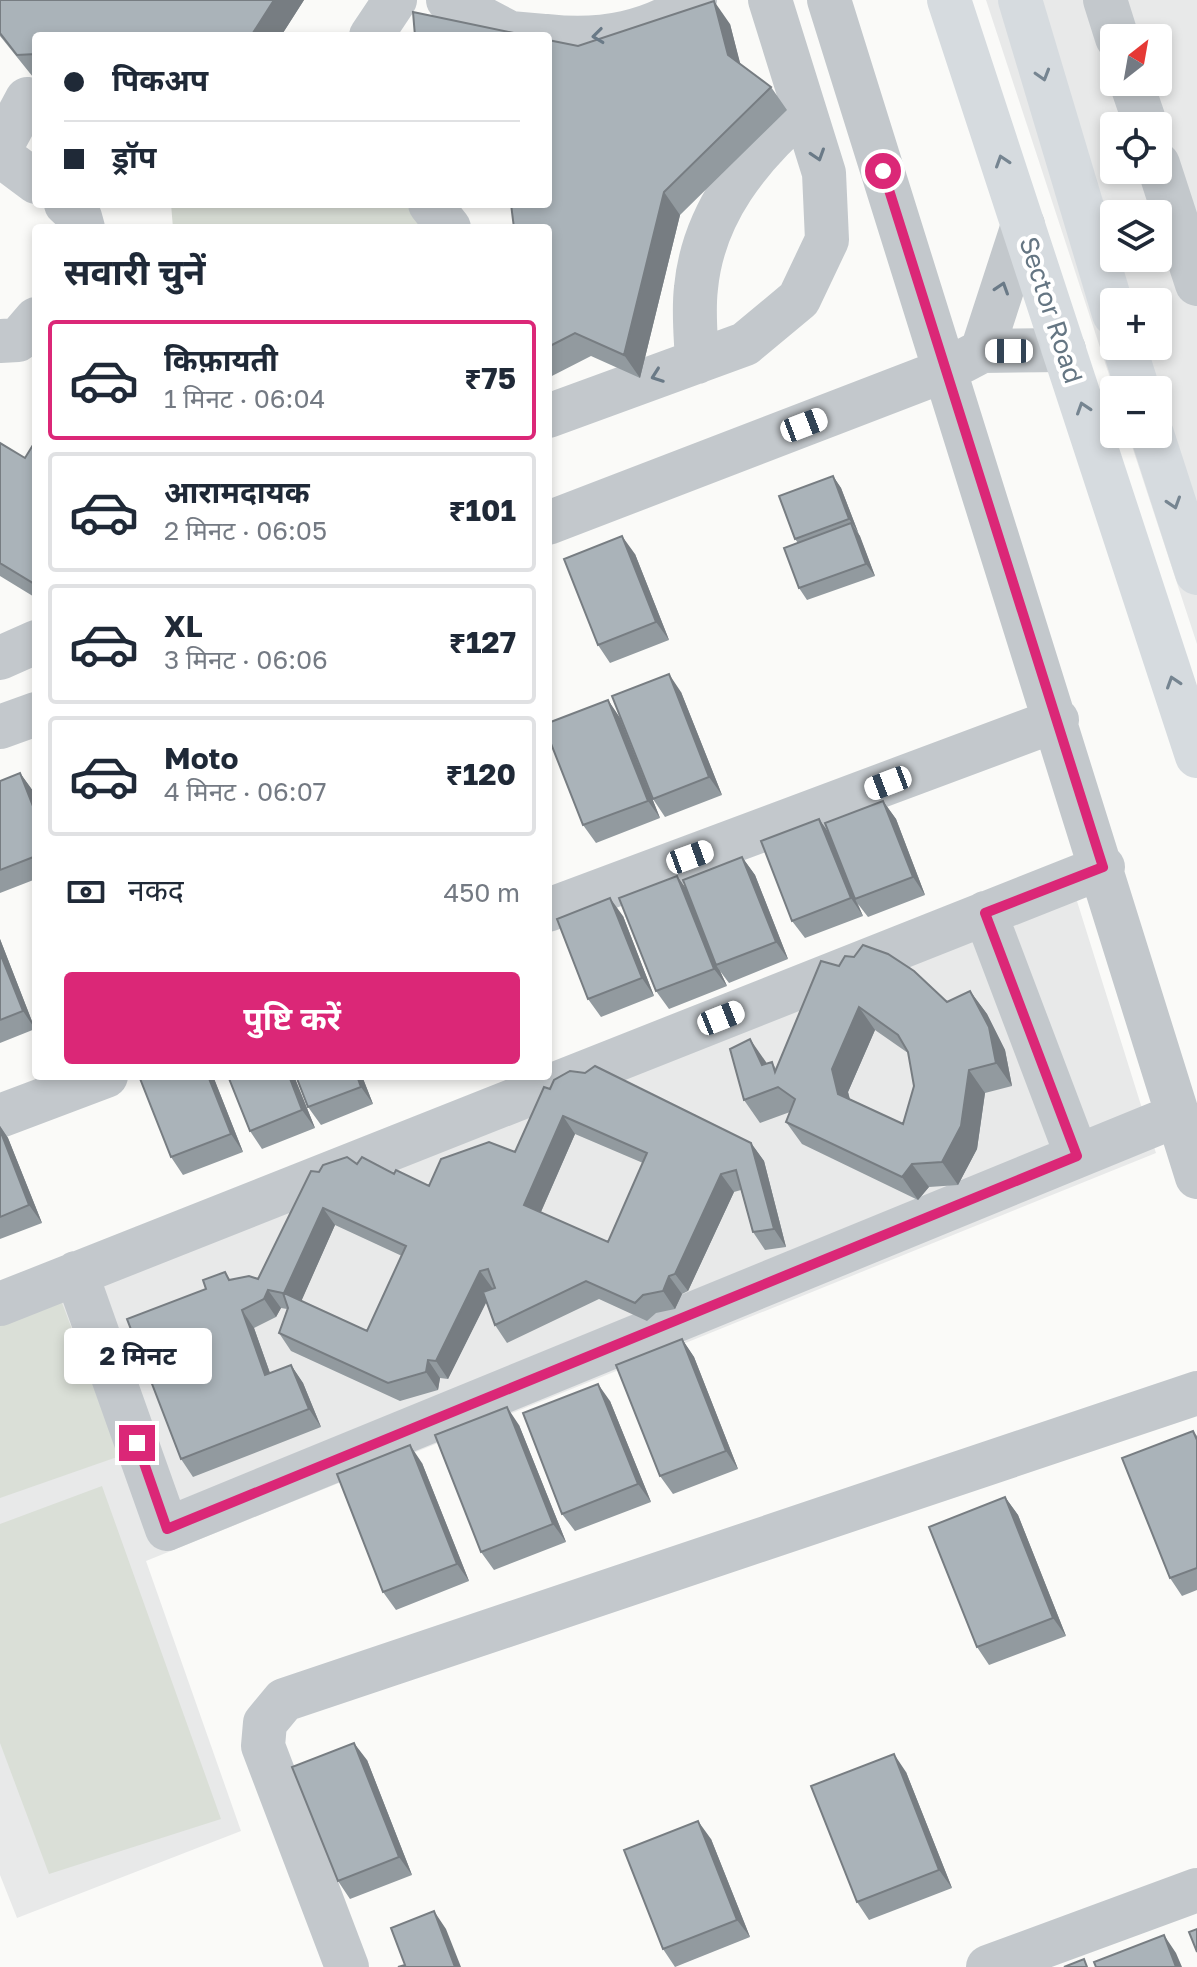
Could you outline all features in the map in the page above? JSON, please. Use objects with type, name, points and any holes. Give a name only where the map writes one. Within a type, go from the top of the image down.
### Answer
[{"type":"main road","name":"Sector Road","points":[[949,0],[1197,756]]},
{"type":"main road","points":[[1020,0],[1106,288]]},
{"type":"main road","points":[[1157,448],[1197,573]]},
{"type":"street","points":[[374,32],[395,0]]},
{"type":"street","points":[[448,0],[508,32]]},
{"type":"street","points":[[552,37],[572,39],[641,31],[695,0]]},
{"type":"street","points":[[552,415],[745,344],[799,299],[827,240],[824,173],[770,0]]},
{"type":"street","points":[[829,0],[964,361],[1057,720],[1197,1177]]},
{"type":"street","points":[[1105,0],[1113,24]]},
{"type":"street","points":[[0,149],[21,96]]},
{"type":"street","points":[[697,362],[696,287],[714,227],[732,184],[764,143],[804,109]]},
{"type":"street","points":[[0,155],[32,179]]},
{"type":"street","points":[[1164,184],[1197,284]]},
{"type":"street","points":[[70,208],[80,217],[82,224]]},
{"type":"street","points":[[433,208],[446,224]]},
{"type":"street","points":[[964,361],[1023,225]]},
{"type":"street","points":[[0,341],[18,340],[32,324]]},
{"type":"street","points":[[552,521],[964,361],[1064,350]]},
{"type":"street","points":[[0,658],[32,644]]},
{"type":"street","points":[[0,727],[32,715]]},
{"type":"street","points":[[552,909],[1057,720]]},
{"type":"street","points":[[0,1304],[1103,867]]},
{"type":"street","points":[[985,913],[1077,1156]]},
{"type":"street","points":[[0,1116],[95,1080]]},
{"type":"street","points":[[76,1273],[167,1529],[1178,1115]]},
{"type":"street","points":[[347,1967],[263,1746],[265,1723],[284,1700],[1197,1393]]},
{"type":"street","points":[[988,1967],[1197,1890]]},
{"type":"shaded area","points":[[986,0],[1197,0],[1197,644],[1133,448],[1172,448],[1172,376],[1109,376],[1104,360],[1172,360],[1172,288],[1100,288],[1100,347]]},
{"type":"shaded area","points":[[171,208],[408,208],[422,224],[173,224]]},
{"type":"shaded area","points":[[1066,866],[1156,1153],[146,1561],[241,1831],[17,1918],[0,1875],[0,1290],[528,1080],[552,1080],[552,1070]]},
{"type":"shaded area","points":[[56,1287],[120,1456],[0,1498],[0,1309]]},
{"type":"shaded area","points":[[102,1486],[221,1819],[49,1874],[0,1743],[0,1524]]},
{"type":"building","points":[[0,0],[274,0],[254,32],[32,32],[32,54],[17,55],[0,33]]},
{"type":"building","points":[[714,1],[728,55],[771,87],[664,192],[624,355],[575,333],[552,345],[552,224],[514,224],[512,208],[552,208],[552,41],[578,46]]},
{"type":"building","points":[[413,12],[509,32],[415,32]]},
{"type":"building","points":[[0,443],[25,458],[32,447],[32,582],[0,563]]},
{"type":"building","points":[[833,476],[849,519],[795,539],[779,496]]},
{"type":"building","points":[[851,523],[866,564],[799,588],[784,548]]},
{"type":"building","points":[[622,536],[656,622],[598,645],[564,559]]},
{"type":"building","points":[[669,674],[709,777],[653,799],[612,696]]},
{"type":"building","points":[[608,700],[648,801],[583,825],[552,746],[552,721]]},
{"type":"building","points":[[20,773],[32,804],[32,858],[0,870],[0,781]]},
{"type":"building","points":[[883,801],[913,877],[855,899],[825,823]]},
{"type":"building","points":[[819,819],[851,898],[792,921],[761,841]]},
{"type":"building","points":[[742,857],[776,942],[716,965],[683,880]]},
{"type":"building","points":[[677,876],[714,969],[656,991],[619,898]]},
{"type":"building","points":[[610,898],[642,978],[588,999],[557,919]]},
{"type":"building","points":[[863,945],[888,954],[914,971],[947,1002],[970,991],[989,1027],[996,1063],[969,1070],[961,1126],[942,1162],[912,1164],[902,1177],[786,1122],[795,1099],[778,1087],[744,1100],[730,1049],[750,1039],[762,1065],[772,1062],[775,1072],[821,961],[839,966],[845,956],[854,957]],"holes":[[[859,1007],[898,1035],[908,1052],[914,1086],[903,1124],[838,1094],[832,1069]]]},
{"type":"building","points":[[0,953],[23,1011],[0,1020]]},
{"type":"building","points":[[595,1066],[751,1143],[774,1229],[753,1232],[736,1170],[721,1174],[675,1274],[669,1276],[663,1291],[643,1295],[635,1303],[586,1281],[495,1325],[483,1292],[495,1288],[488,1269],[480,1271],[436,1361],[428,1360],[426,1372],[388,1383],[279,1333],[288,1308],[283,1293],[268,1290],[264,1299],[242,1310],[265,1375],[291,1365],[309,1409],[181,1459],[127,1319],[206,1289],[203,1280],[225,1272],[229,1280],[249,1276],[258,1279],[311,1171],[319,1172],[323,1165],[347,1157],[357,1164],[362,1157],[394,1174],[396,1170],[429,1186],[441,1159],[489,1142],[515,1152],[544,1087],[550,1089],[554,1080],[570,1071],[585,1073]],"holes":[[[563,1116],[647,1153],[608,1242],[524,1205]],[[323,1208],[406,1246],[367,1331],[284,1293]]]},
{"type":"building","points":[[141,1080],[210,1080],[231,1134],[171,1157]]},
{"type":"building","points":[[230,1080],[291,1080],[302,1110],[250,1131]]},
{"type":"building","points":[[298,1080],[358,1080],[361,1087],[308,1107]]},
{"type":"building","points":[[0,1130],[29,1205],[0,1217]]},
{"type":"building","points":[[682,1339],[726,1451],[660,1476],[616,1365]]},
{"type":"building","points":[[598,1384],[638,1484],[562,1514],[523,1413]]},
{"type":"building","points":[[507,1407],[553,1524],[481,1552],[435,1435]]},
{"type":"building","points":[[1193,1431],[1197,1440],[1197,1568],[1170,1578],[1122,1458]]},
{"type":"building","points":[[410,1445],[457,1564],[383,1592],[337,1474]]},
{"type":"building","points":[[1005,1497],[1053,1618],[977,1647],[929,1527]]},
{"type":"building","points":[[354,1743],[399,1857],[338,1881],[292,1767]]},
{"type":"building","points":[[894,1754],[939,1870],[857,1902],[811,1786]]},
{"type":"building","points":[[698,1821],[737,1920],[663,1949],[624,1850]]},
{"type":"building","points":[[434,1911],[455,1967],[398,1967],[405,1965],[391,1928]]},
{"type":"building","points":[[1197,1929],[1197,1952],[1189,1932]]},
{"type":"building","points":[[1164,1935],[1176,1967],[1096,1967],[1094,1962]]},
{"type":"building","points":[[1084,1959],[1087,1967],[1064,1967]]},
{"type":"route","points":[[137,1443],[167,1529],[1077,1156],[985,913],[1103,867],[883,171]]}]
